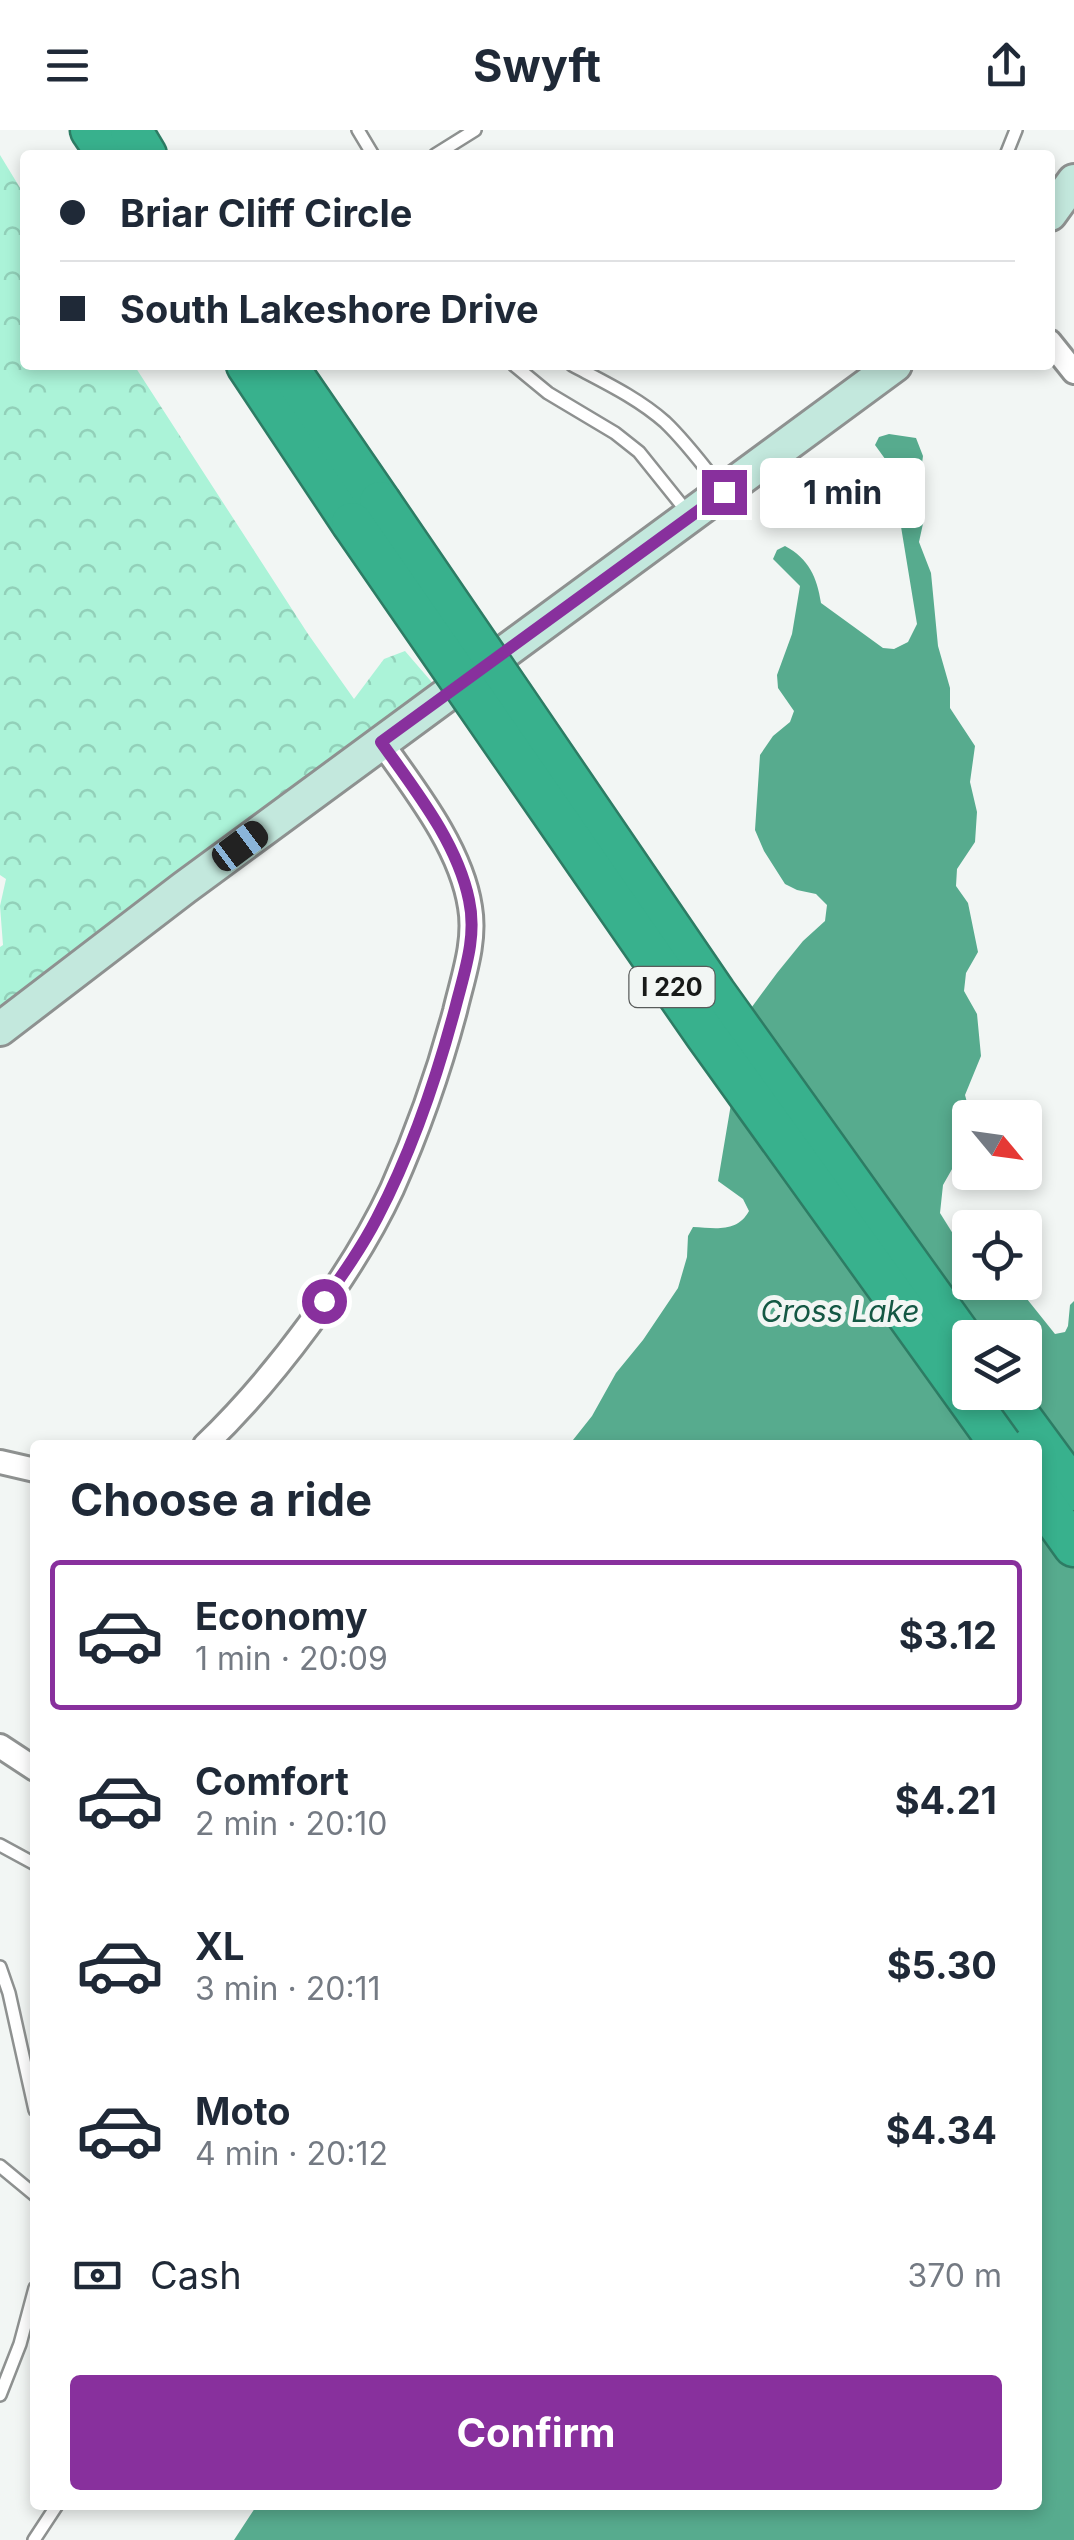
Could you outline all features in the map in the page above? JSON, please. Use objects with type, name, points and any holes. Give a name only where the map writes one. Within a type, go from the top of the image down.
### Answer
[{"type":"highway","name":"I 220","points":[[251,370],[366,512],[952,1323]]},
{"type":"highway","name":"I 220","points":[[289,370],[366,512],[706,1035],[996,1440]]},
{"type":"highway","points":[[1015,1410],[1037,1440]]},
{"type":"highway","points":[[1042,1446],[1074,1490]]},
{"type":"highway","points":[[1042,1502],[1074,1546]]},
{"type":"street","points":[[1055,207],[1074,181]]},
{"type":"street","points":[[1055,348],[1074,372]]},
{"type":"street","points":[[0,1029],[381,742],[889,370]]},
{"type":"street","points":[[210,1440],[304,1331],[374,1223],[404,1159],[432,1083],[470,954],[472,918],[463,876],[452,851],[381,742]]},
{"type":"street","points":[[0,1462],[30,1469]]},
{"type":"street","points":[[0,1746],[30,1765]]},
{"type":"lane","points":[[443,150],[475,130]]},
{"type":"lane","points":[[520,370],[548,393],[639,452],[691,516]]},
{"type":"lane","points":[[582,370],[618,389],[663,421],[724,492]]},
{"type":"lane","points":[[0,1846],[30,1861]]},
{"type":"lane","points":[[0,1966],[30,2088]]},
{"type":"lane","points":[[0,2166],[30,2192]]},
{"type":"lane","points":[[0,2395],[30,2307]]},
{"type":"lane","points":[[34,2540],[54,2510]]},
{"type":"green space","points":[[0,155],[20,188],[20,370],[137,370],[354,699],[384,659],[405,651],[436,687],[0,1016],[0,906],[6,879],[0,875]]},
{"type":"water","name":"Cross Lake","points":[[889,434],[916,438],[923,456],[919,486],[924,519],[919,542],[931,573],[938,646],[950,688],[950,708],[975,746],[970,782],[977,812],[975,842],[957,869],[956,886],[968,903],[978,952],[966,973],[964,991],[977,1014],[981,1056],[966,1100],[952,1100],[952,1169],[943,1185],[940,1213],[952,1232],[952,1300],[1028,1300],[1055,1334],[1065,1332],[1074,1301],[1074,2540],[234,2540],[254,2510],[1042,2510],[1042,1440],[573,1440],[678,1288],[693,1227],[732,1226],[749,1211],[743,1199],[718,1181],[746,1015],[803,941],[825,921],[827,905],[816,894],[785,884],[755,830],[760,755],[773,736],[790,722],[794,711],[778,688],[777,675],[792,634],[800,586],[773,559],[777,550],[785,546],[793,551],[811,570],[821,603],[883,648],[894,649],[908,642],[917,624],[888,463],[875,445],[879,437]]},
{"type":"route","points":[[324,1301],[374,1223],[404,1159],[443,1051],[471,947],[472,918],[463,876],[452,851],[381,742],[724,492]]}]
